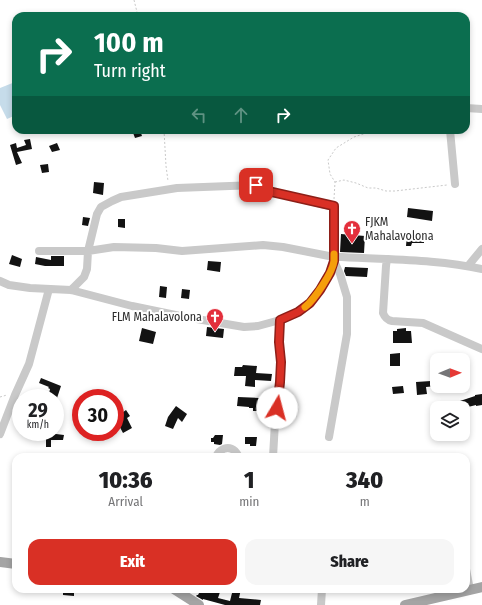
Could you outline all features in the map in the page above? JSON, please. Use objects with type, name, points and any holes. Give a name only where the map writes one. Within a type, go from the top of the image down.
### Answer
[{"type":"main road","points":[[0,562],[12,564]]},
{"type":"main road","points":[[470,590],[482,587]]},
{"type":"main road","points":[[180,593],[199,605]]},
{"type":"main road","points":[[405,605],[457,593]]},
{"type":"street","points":[[470,108],[482,109]]},
{"type":"street","points":[[450,134],[455,184]]},
{"type":"street","points":[[0,281],[23,287],[71,290],[132,306],[185,317],[244,327],[258,326],[280,320],[298,312],[310,303],[320,290],[330,273],[334,259],[334,206],[272,192],[256,185],[177,188],[121,197],[101,208],[97,214],[88,251],[87,269],[84,277],[71,290]]},
{"type":"street","points":[[39,251],[88,251],[114,246],[182,250],[262,245],[283,246],[334,259],[342,257],[410,260],[482,268]]},
{"type":"street","points":[[468,266],[482,249]]},
{"type":"street","points":[[328,437],[347,334],[347,297],[334,259]]},
{"type":"street","points":[[387,259],[383,310],[383,314],[387,320],[392,322],[423,322],[482,349]]},
{"type":"street","points":[[0,434],[29,364],[49,289]]},
{"type":"street","points":[[273,453],[280,382],[280,320]]},
{"type":"street","points":[[219,453],[221,450],[227,448],[236,453]]},
{"type":"street","points":[[321,605],[322,593]]},
{"type":"path","points":[[134,0],[137,12]]},
{"type":"path","points":[[164,134],[166,166],[170,189]]},
{"type":"path","points":[[334,206],[335,182],[330,174],[328,160],[336,148],[354,137],[363,134]]},
{"type":"path","points":[[335,182],[344,180],[368,188],[376,188],[386,191],[455,184]]},
{"type":"water","points":[[12,83],[12,117],[7,119],[0,105],[0,88]]},
{"type":"building","points":[[134,134],[141,134],[142,136],[135,138]]},
{"type":"building","points":[[30,139],[32,149],[17,152],[22,163],[16,165],[10,145],[16,143],[17,148],[26,145],[24,140]]},
{"type":"building","points":[[57,143],[60,150],[52,152],[49,146]]},
{"type":"building","points":[[48,164],[49,172],[42,173],[40,165]]},
{"type":"building","points":[[94,182],[104,183],[103,195],[93,193]]},
{"type":"building","points":[[408,208],[433,211],[432,221],[407,217]]},
{"type":"building","points":[[83,217],[90,218],[88,226],[82,225]]},
{"type":"building","points":[[118,219],[125,219],[125,228],[118,227]]},
{"type":"building","name":"FJKM Mahalavolona","points":[[341,234],[365,236],[364,253],[340,252]]},
{"type":"building","points":[[407,234],[424,235],[424,243],[412,243],[411,246],[406,246]]},
{"type":"building","points":[[12,255],[22,259],[20,267],[9,264]]},
{"type":"building","points":[[51,256],[64,256],[64,266],[45,266],[35,264],[36,257],[51,260]]},
{"type":"building","points":[[208,261],[221,262],[220,272],[207,270]]},
{"type":"building","points":[[345,267],[368,268],[367,277],[346,276],[344,271]]},
{"type":"building","points":[[160,286],[167,287],[166,298],[159,297]]},
{"type":"building","points":[[182,289],[190,290],[189,299],[181,298]]},
{"type":"building","name":"FLM Mahalavolona","points":[[207,327],[224,329],[223,338],[206,336]]},
{"type":"building","points":[[142,328],[156,332],[153,344],[139,341]]},
{"type":"building","points":[[406,328],[406,331],[411,331],[412,343],[393,343],[393,331]]},
{"type":"building","points":[[400,353],[400,366],[390,366],[390,354]]},
{"type":"building","points":[[243,365],[257,366],[256,373],[272,374],[271,381],[255,380],[255,387],[245,386],[246,376],[234,376],[235,367],[242,367]]},
{"type":"building","points":[[41,378],[61,386],[60,389],[50,389],[48,388],[49,387],[39,383]]},
{"type":"building","points":[[430,381],[430,387],[426,387],[427,394],[417,395],[416,382]]},
{"type":"building","points":[[403,386],[404,393],[393,394],[392,387]]},
{"type":"building","points":[[482,394],[482,405],[470,406],[470,401],[460,401],[475,396]]},
{"type":"building","points":[[238,397],[259,398],[258,411],[253,411],[253,408],[249,407],[237,406]]},
{"type":"building","points":[[176,406],[187,414],[182,422],[178,418],[173,429],[165,426],[168,417]]},
{"type":"building","points":[[126,410],[130,416],[127,418],[132,428],[124,432],[124,411]]},
{"type":"building","points":[[215,435],[223,435],[222,444],[214,444],[214,442],[211,442],[211,438]]},
{"type":"building","points":[[245,437],[257,437],[256,446],[245,444]]},
{"type":"building","points":[[46,441],[51,441],[51,447],[46,447]]},
{"type":"building","points":[[63,593],[74,593],[74,596],[63,595]]},
{"type":"building","points":[[199,593],[220,593],[218,598],[230,601],[232,593],[240,593],[239,598],[261,600],[260,605],[225,605],[203,600],[196,596]]},
{"type":"slow traffic","points":[[305,307],[320,290],[330,273],[334,261],[334,254]]},
{"type":"place","name":"FJKM Mahalavolona","points":[[352,244]]},
{"type":"place","name":"FLM Mahalavolona","points":[[215,332]]},
{"type":"route","points":[[256,185],[272,192],[334,206],[334,261],[330,273],[310,303],[298,312],[280,320],[279,342],[281,362],[277,408]]}]
